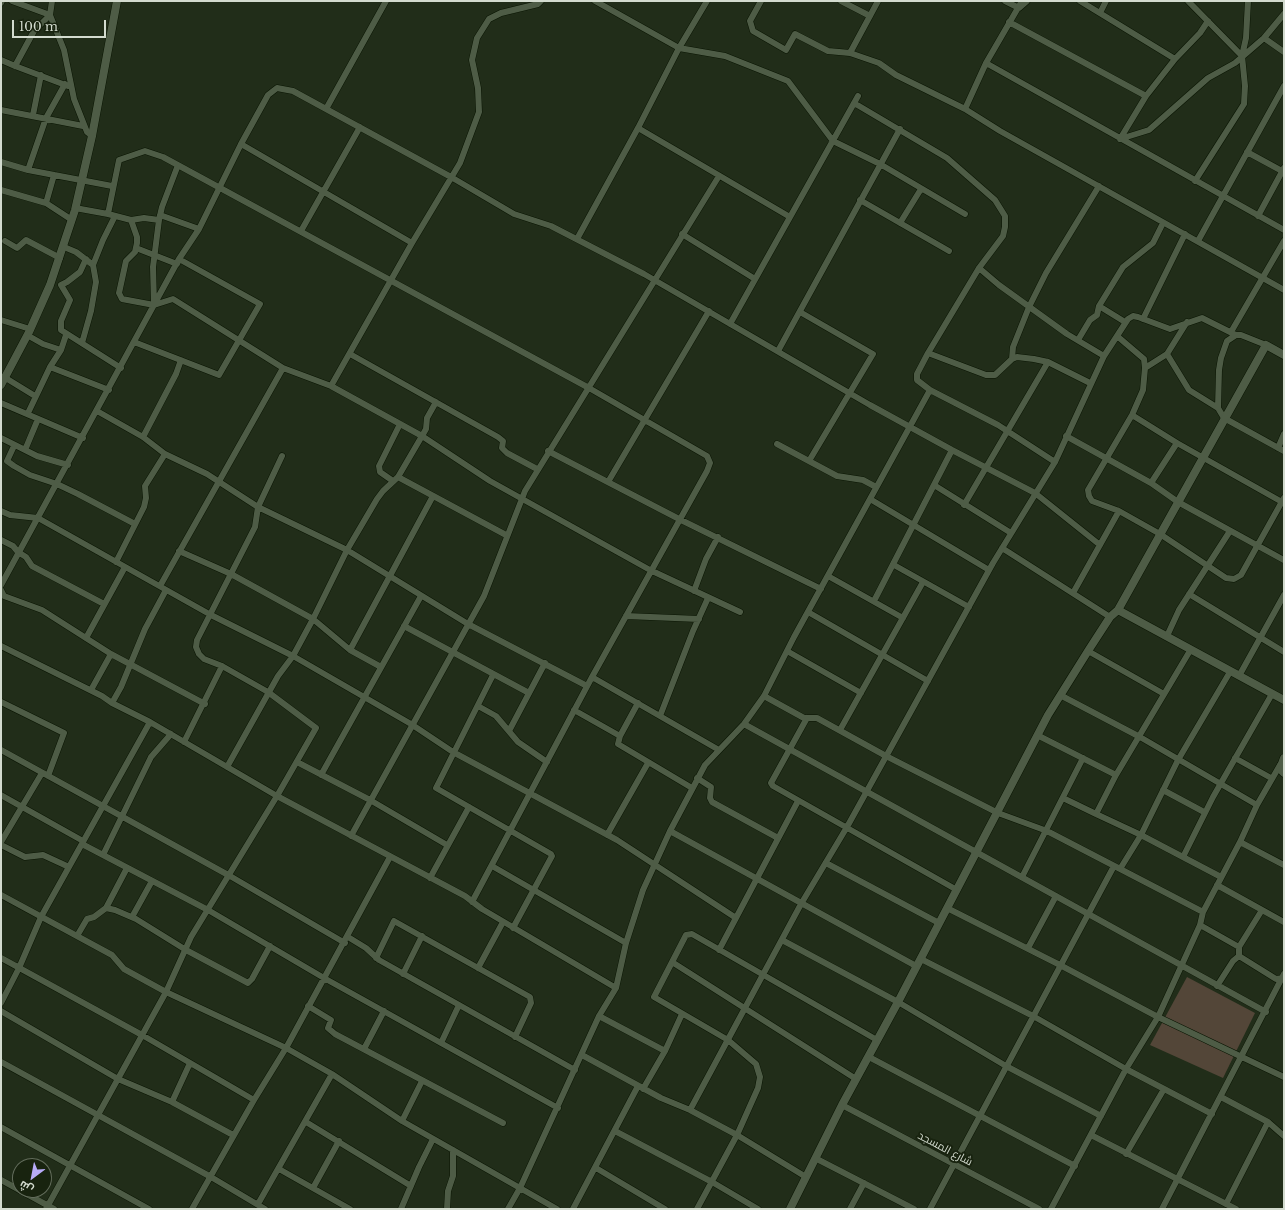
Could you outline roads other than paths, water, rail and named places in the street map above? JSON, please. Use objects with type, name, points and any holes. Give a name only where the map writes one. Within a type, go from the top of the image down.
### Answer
[{"type":"street","points":[[12,1],[50,15]]},
{"type":"street","points":[[52,1],[50,15],[64,50],[71,87],[83,126],[92,136]]},
{"type":"street","points":[[35,396],[2,382],[28,332],[51,281],[64,247],[92,136],[117,1]]},
{"type":"street","points":[[326,109],[386,1]]},
{"type":"street","points":[[331,386],[412,243],[460,163],[479,112],[478,88],[472,60],[477,38],[488,19],[501,13],[538,4],[542,1]]},
{"type":"street","points":[[595,1],[678,48],[725,56],[788,81],[833,141],[880,164],[965,214]]},
{"type":"street","points":[[577,239],[638,128],[678,48],[707,1]]},
{"type":"street","points":[[761,1],[750,21],[753,31],[786,50],[795,34],[828,51],[850,53],[879,63],[896,75],[964,109],[1000,131],[1284,290]]},
{"type":"street","points":[[841,1],[870,16]]},
{"type":"street","points":[[850,53],[878,1]]},
{"type":"street","points":[[1005,1],[1018,8]]},
{"type":"street","points":[[964,109],[986,63],[1022,1]]},
{"type":"street","points":[[1018,8],[1026,1]]},
{"type":"street","points":[[1080,1],[1175,59]]},
{"type":"street","points":[[1100,13],[1106,1]]},
{"type":"street","points":[[1188,1],[1242,56]]},
{"type":"street","points":[[1195,181],[1244,104],[1245,86],[1242,56],[1246,38],[1248,1]]},
{"type":"street","points":[[1120,139],[1149,130],[1208,78],[1235,63],[1264,38],[1284,14]]},
{"type":"street","points":[[14,66],[34,31],[50,15]]},
{"type":"street","points":[[1120,139],[1146,96],[1175,59],[1200,33],[1208,21]]},
{"type":"street","points":[[1009,22],[1146,96]]},
{"type":"street","points":[[1264,38],[1284,52]]},
{"type":"street","points":[[1,60],[71,87]]},
{"type":"street","points":[[986,63],[1284,230]]},
{"type":"street","points":[[33,115],[41,75]]},
{"type":"street","points":[[28,170],[46,118],[65,84]]},
{"type":"street","points":[[1198,241],[1247,152],[1282,94],[1284,86]]},
{"type":"street","points":[[1,585],[83,438],[154,305],[178,262],[199,229],[241,144],[268,95],[277,88],[293,91],[451,177],[514,214],[551,226],[655,280],[910,427],[1035,493],[1100,545]]},
{"type":"street","points":[[730,324],[858,96]]},
{"type":"street","points":[[854,103],[947,158],[995,200],[1005,216],[1003,236],[979,268],[928,353],[916,374],[917,380],[930,390],[998,424],[1056,462]]},
{"type":"street","points":[[1,110],[33,115],[83,126]]},
{"type":"street","points":[[301,231],[360,127]]},
{"type":"street","points":[[638,128],[790,217]]},
{"type":"street","points":[[778,351],[900,129]]},
{"type":"street","points":[[241,144],[323,193],[412,243]]},
{"type":"street","points":[[108,214],[112,186],[119,160],[145,151],[178,165],[220,186],[645,419],[702,451],[707,456],[710,463],[680,520],[650,570],[574,710],[512,830],[472,902]]},
{"type":"street","points":[[1247,152],[1283,171],[1258,216]]},
{"type":"street","points":[[1,162],[28,170],[82,179],[112,186]]},
{"type":"street","points":[[154,305],[154,256],[159,218],[178,165]]},
{"type":"street","points":[[46,203],[54,175]]},
{"type":"street","points":[[351,836],[411,724],[489,585],[506,535],[521,498],[537,469],[589,388],[682,234],[719,176]]},
{"type":"street","points":[[1012,359],[1014,347],[1029,307],[1058,252],[1099,186]]},
{"type":"street","points":[[900,223],[921,189]]},
{"type":"street","points":[[1,190],[46,203],[72,220]]},
{"type":"street","points":[[860,200],[949,251]]},
{"type":"street","points":[[75,208],[131,220],[159,218],[199,229]]},
{"type":"street","points":[[82,343],[91,311],[96,282],[93,265],[115,216]]},
{"type":"street","points":[[131,220],[137,238],[136,248],[126,261],[119,295],[122,299],[154,305],[173,299],[218,326],[239,342],[283,368],[331,386],[422,436],[490,481],[650,570],[740,612]]},
{"type":"street","points":[[1078,340],[1090,320],[1097,315],[1099,306],[1123,267],[1153,243],[1163,223]]},
{"type":"street","points":[[682,234],[755,279]]},
{"type":"street","points":[[1143,319],[1184,234]]},
{"type":"street","points":[[5,241],[17,248],[26,240],[60,258]]},
{"type":"street","points":[[1218,408],[1221,358],[1227,342],[1284,241]]},
{"type":"street","points":[[64,247],[86,258],[93,265]]},
{"type":"street","points":[[134,342],[213,374],[219,375],[260,304],[178,262],[154,256],[136,248]]},
{"type":"street","points":[[61,285],[80,272],[86,258]]},
{"type":"street","points":[[979,268],[1029,307],[1067,334],[1104,356]]},
{"type":"street","points":[[51,281],[61,285],[70,300],[62,316],[60,327],[66,335],[82,343],[121,368]]},
{"type":"street","points":[[1099,306],[1125,322]]},
{"type":"street","points":[[608,482],[709,311]]},
{"type":"street","points":[[800,312],[873,354],[848,392],[809,461]]},
{"type":"street","points":[[690,1110],[801,904],[847,827],[989,570],[1035,493],[1056,462],[1066,436],[1086,398],[1090,383],[1104,356],[1125,322],[1133,316],[1170,329],[1197,318],[1206,319],[1233,333],[1247,336],[1284,355]]},
{"type":"street","points":[[1,320],[28,332],[43,344],[61,350]]},
{"type":"street","points":[[1145,368],[1167,354],[1187,322]]},
{"type":"street","points":[[28,413],[50,367],[61,350],[66,335]]},
{"type":"street","points":[[1117,336],[1144,359],[1145,368],[1143,390],[1132,415],[1107,460],[1088,490],[1089,496],[1092,501],[1119,511],[1160,534],[1226,578],[1238,578],[1258,546],[1283,500],[1177,443],[1132,415]]},
{"type":"street","points":[[792,1208],[842,1105],[998,813],[1037,735],[1060,695],[1110,617],[1118,610],[1266,345]]},
{"type":"street","points":[[928,353],[986,375],[995,375],[1012,359],[1022,357],[1048,362],[1090,383]]},
{"type":"street","points":[[350,354],[502,439],[502,448],[507,453],[537,469]]},
{"type":"street","points":[[1167,354],[1189,390],[1206,402],[1218,408],[1224,418],[1281,449],[1284,434]]},
{"type":"street","points":[[143,437],[176,374],[181,360]]},
{"type":"street","points":[[964,505],[1048,362]]},
{"type":"street","points":[[50,367],[109,390]]},
{"type":"street","points":[[160,586],[218,480],[283,368]]},
{"type":"street","points":[[508,1209],[520,1188],[558,1108],[599,1016],[616,988],[626,944],[643,890],[670,830],[705,765],[744,724],[764,696],[808,612],[930,390]]},
{"type":"street","points":[[227,767],[268,692],[293,656],[348,550],[379,495],[395,479],[422,436],[426,429],[427,418],[436,402]]},
{"type":"street","points":[[1,403],[28,413],[38,419],[83,438]]},
{"type":"street","points":[[97,411],[143,437],[165,454],[218,480],[258,507],[348,550],[468,624],[587,686]]},
{"type":"street","points":[[25,450],[38,419]]},
{"type":"street","points":[[400,424],[379,466],[380,472],[433,496],[506,535]]},
{"type":"street","points":[[1066,436],[1151,483],[1178,502],[1284,560]]},
{"type":"street","points":[[1,438],[14,446],[37,456],[68,465]]},
{"type":"street","points":[[1151,483],[1177,443]]},
{"type":"street","points":[[777,444],[837,476],[863,480],[876,487]]},
{"type":"street","points":[[14,446],[7,461],[30,475],[57,484],[135,524]]},
{"type":"street","points":[[874,601],[894,565],[952,450]]},
{"type":"street","points":[[548,451],[680,520],[718,537],[821,589]]},
{"type":"street","points":[[116,562],[146,501],[145,486],[165,454]]},
{"type":"street","points":[[1,1180],[49,1208],[70,1164],[166,992],[186,950],[208,910],[278,796],[316,727],[268,692],[222,666],[204,659],[199,654],[196,647],[197,640],[255,527],[258,507],[282,456]]},
{"type":"street","points":[[934,485],[1011,533]]},
{"type":"street","points":[[350,650],[389,575],[433,496]]},
{"type":"street","points":[[870,499],[989,570]]},
{"type":"street","points":[[1,511],[10,515],[38,518],[211,615],[293,656],[411,724],[453,752],[608,835],[736,918]]},
{"type":"street","points":[[1073,593],[1119,511]]},
{"type":"street","points":[[1167,636],[1179,610],[1230,531]]},
{"type":"street","points":[[694,591],[706,559],[718,537]]},
{"type":"street","points":[[1,540],[13,546],[18,553],[26,557],[32,566],[104,604]]},
{"type":"street","points":[[1002,548],[1110,617]]},
{"type":"street","points":[[179,551],[231,574],[313,619],[350,650],[381,668]]},
{"type":"street","points":[[894,565],[969,607]]},
{"type":"street","points":[[86,638],[125,567]]},
{"type":"street","points":[[828,576],[903,618]]},
{"type":"street","points":[[840,730],[923,582]]},
{"type":"street","points":[[1,590],[4,596],[42,610],[111,654],[205,704]]},
{"type":"street","points":[[112,703],[131,664],[145,629],[166,590]]},
{"type":"street","points":[[1189,594],[1284,652]]},
{"type":"street","points":[[1239,676],[1284,594]]},
{"type":"street","points":[[321,774],[421,596]]},
{"type":"street","points":[[660,716],[708,598]]},
{"type":"street","points":[[1118,610],[1284,700]]},
{"type":"street","points":[[808,612],[928,681]]},
{"type":"street","points":[[626,616],[699,618]]},
{"type":"street","points":[[404,626],[528,693]]},
{"type":"street","points":[[1,646],[91,690],[390,858],[465,896],[503,922],[616,988]]},
{"type":"street","points":[[1096,814],[1116,775],[1191,649]]},
{"type":"street","points":[[787,651],[861,693]]},
{"type":"street","points":[[1088,651],[1164,694]]},
{"type":"street","points":[[91,690],[111,654]]},
{"type":"street","points":[[509,731],[544,663]]},
{"type":"street","points":[[184,742],[205,704],[222,666]]},
{"type":"street","points":[[1120,869],[1141,835],[1178,760],[1230,672]]},
{"type":"street","points":[[494,675],[453,752],[436,788],[512,830],[551,854],[552,856],[513,928]]},
{"type":"street","points":[[592,677],[719,750]]},
{"type":"street","points":[[1183,857],[1204,812],[1272,694]]},
{"type":"street","points":[[1060,695],[1140,737],[1257,805]]},
{"type":"street","points":[[764,696],[807,718],[814,717],[886,756],[998,813],[1047,831],[1203,912]]},
{"type":"street","points":[[1,702],[64,733],[45,775],[1,842]]},
{"type":"street","points":[[638,703],[620,736],[618,744],[692,788]]},
{"type":"street","points":[[478,706],[496,716],[522,746],[547,762]]},
{"type":"street","points":[[574,710],[620,736]]},
{"type":"street","points":[[807,718],[770,783],[772,786],[957,890]]},
{"type":"street","points":[[1,1003],[19,968],[41,917],[83,843],[101,806],[150,722]]},
{"type":"street","points":[[744,724],[1266,1012]]},
{"type":"street","points":[[103,856],[153,754],[171,734]]},
{"type":"street","points":[[1037,735],[1116,775]]},
{"type":"street","points":[[1,750],[230,876],[345,943]]},
{"type":"street","points":[[1022,877],[1047,831],[1083,758]]},
{"type":"street","points":[[1235,758],[1271,778]]},
{"type":"street","points":[[1284,758],[1280,769],[1284,773]]},
{"type":"street","points":[[1052,1209],[1126,1069],[1158,1017],[1200,925],[1203,912],[1240,842],[1271,778],[1284,758]]},
{"type":"street","points":[[297,762],[370,800],[448,845]]},
{"type":"street","points":[[608,835],[648,763]]},
{"type":"street","points":[[697,778],[711,786],[710,798],[712,802],[778,838]]},
{"type":"street","points":[[1163,790],[1204,812]]},
{"type":"street","points":[[1,795],[24,807],[103,856],[208,910],[324,978],[558,1108]]},
{"type":"street","points":[[1063,798],[1141,835],[1221,877]]},
{"type":"street","points":[[719,950],[798,800]]},
{"type":"street","points":[[430,878],[468,806]]},
{"type":"street","points":[[670,830],[801,904],[916,966]]},
{"type":"street","points":[[1240,842],[1284,864]]},
{"type":"street","points":[[1,845],[25,857],[42,855],[69,867]]},
{"type":"street","points":[[192,1209],[254,1100],[286,1048],[308,1006],[345,943],[390,858]]},
{"type":"street","points":[[826,863],[939,923]]},
{"type":"street","points":[[492,866],[626,944]]},
{"type":"street","points":[[930,1209],[1114,866]]},
{"type":"street","points":[[77,936],[87,919],[94,917],[106,908],[127,868]]},
{"type":"street","points":[[132,917],[152,881]]},
{"type":"street","points":[[1218,885],[1284,922]]},
{"type":"street","points":[[1,895],[115,956],[124,969],[166,992],[286,1048],[332,1074],[402,1121],[557,1209]]},
{"type":"street","points":[[1028,948],[1056,896]]},
{"type":"street","points":[[106,908],[132,917],[186,950],[248,982],[252,979],[270,946]]},
{"type":"street","points":[[947,908],[1028,948],[1158,1017],[1243,1055],[1284,1077]]},
{"type":"street","points":[[1239,956],[1239,947],[1262,910]]},
{"type":"street","points":[[376,958],[393,922],[422,936],[530,997],[531,1000],[515,1036]]},
{"type":"street","points":[[478,968],[503,922]]},
{"type":"street","points":[[1200,925],[1239,947]]},
{"type":"street","points":[[697,1209],[737,1135],[758,1088],[760,1077],[756,1064],[728,1040],[654,997],[686,935],[689,934],[719,950],[877,1040]]},
{"type":"street","points":[[403,974],[422,936]]},
{"type":"street","points":[[348,937],[366,948],[376,958],[403,974],[575,1070]]},
{"type":"street","points":[[782,940],[898,1002],[1006,1066],[1101,1116]]},
{"type":"street","points":[[1239,956],[1276,979],[1283,976]]},
{"type":"street","points":[[1217,986],[1233,961],[1239,956]]},
{"type":"street","points":[[1,958],[254,1100]]},
{"type":"street","points":[[921,958],[1033,1016],[1126,1069],[1212,1114]]},
{"type":"street","points":[[672,962],[856,1079]]},
{"type":"street","points":[[1162,1209],[1266,1012],[1283,976]]},
{"type":"street","points":[[308,1006],[331,1020],[328,1029],[422,1081],[503,1123]]},
{"type":"street","points":[[441,1043],[460,1006]]},
{"type":"street","points":[[1,1011],[118,1079],[172,1102],[234,1136]]},
{"type":"street","points":[[364,1049],[384,1011]]},
{"type":"street","points":[[573,1209],[615,1131],[665,1051],[682,1014]]},
{"type":"street","points":[[599,1016],[665,1051]]},
{"type":"street","points":[[582,1055],[641,1088],[690,1110],[737,1135],[806,1177]]},
{"type":"street","points":[[869,1056],[1075,1166]]},
{"type":"street","points":[[1,1062],[211,1177],[265,1209]]},
{"type":"street","points":[[172,1102],[190,1063]]},
{"type":"street","points":[[258,1204],[332,1074]]},
{"type":"street","points":[[402,1121],[422,1081]]},
{"type":"street","points":[[1126,1154],[1164,1089]]},
{"type":"street","points":[[1221,1096],[1268,1122],[1284,1136]]},
{"type":"street","name":"شارع المسجد","points":[[842,1105],[1039,1209]]},
{"type":"street","points":[[306,1122],[411,1186]]},
{"type":"street","points":[[1226,1204],[1268,1122]]},
{"type":"street","points":[[1,1127],[149,1209]]},
{"type":"street","points":[[615,1131],[712,1182],[758,1209]]},
{"type":"street","points":[[1091,1135],[1236,1209]]},
{"type":"street","points":[[401,1209],[433,1139]]},
{"type":"street","points":[[313,1188],[339,1141]]},
{"type":"street","points":[[447,1209],[448,1191],[453,1176],[453,1150]]},
{"type":"street","points":[[815,1158],[914,1209]]},
{"type":"street","points":[[596,1168],[665,1209]]},
{"type":"street","points":[[279,1169],[350,1209]]},
{"type":"street","points":[[850,1209],[864,1183]]}]
